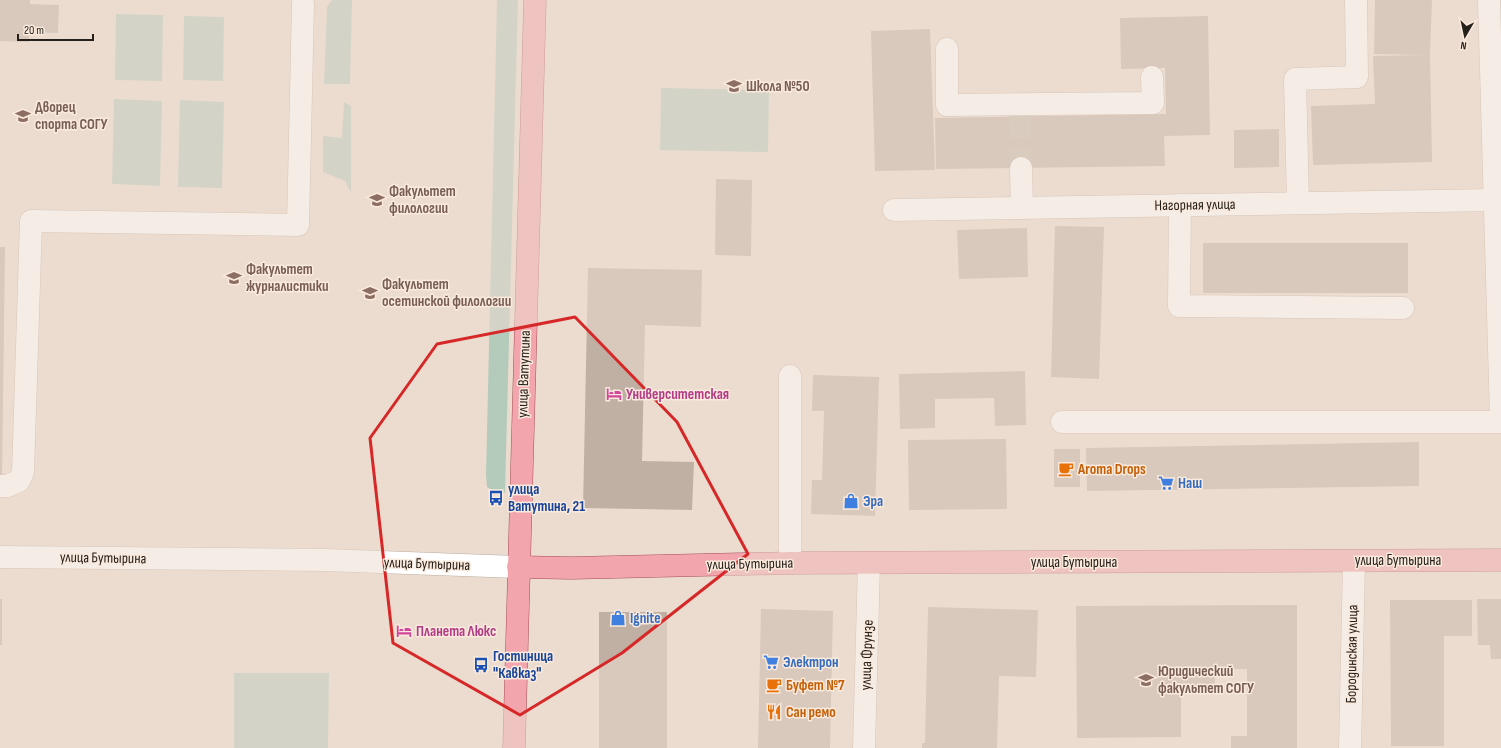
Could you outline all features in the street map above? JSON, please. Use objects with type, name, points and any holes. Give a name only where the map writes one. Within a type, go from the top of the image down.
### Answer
[{"type":"main road","name":"улица Ватутина","points":[[514,748],[535,0]]},
{"type":"main road","name":"улица Бутырина","points":[[518,567],[572,568],[869,562],[1501,560]]},
{"type":"street","points":[[1298,203],[1295,79],[1357,77],[1356,0]]},
{"type":"street","points":[[1489,0],[1497,135],[1495,200],[1501,418]]},
{"type":"street","points":[[0,486],[7,486],[19,481],[23,472],[31,221],[298,225],[303,4]]},
{"type":"street","points":[[947,49],[947,105],[1020,110],[1153,103],[1152,77]]},
{"type":"street","points":[[1021,168],[1022,208]]},
{"type":"street","name":"Нагорная улица","points":[[894,210],[1495,200]]},
{"type":"street","points":[[1180,205],[1178,306],[1403,308]]},
{"type":"street","points":[[790,376],[790,563]]},
{"type":"street","points":[[1062,422],[1501,422]]},
{"type":"street","name":"улица Бутырина","points":[[0,557],[325,560],[518,567]]},
{"type":"street","name":"Бородинская улица","points":[[1350,748],[1354,561]]},
{"type":"street","name":"улица Фрунзе","points":[[864,748],[869,562]]},
{"type":"highlighted area","points":[[575,317],[677,422],[748,554],[622,653],[520,715],[393,643],[370,438],[437,344]]},
{"type":"green space","points":[[332,0],[352,0],[350,84],[324,84],[327,7]]},
{"type":"green space","points":[[497,0],[518,0],[505,493],[494,491],[487,487],[486,475]]},
{"type":"green space","points":[[116,14],[163,15],[162,81],[115,80]]},
{"type":"green space","points":[[184,16],[224,17],[223,81],[183,80]]},
{"type":"green space","points":[[661,88],[769,90],[768,152],[660,150]]},
{"type":"green space","points":[[114,99],[162,101],[160,186],[112,184]]},
{"type":"green space","points":[[180,100],[224,102],[222,188],[178,187]]},
{"type":"green space","points":[[344,102],[351,106],[351,193],[345,181],[323,172],[323,136],[342,138]]},
{"type":"green space","points":[[234,673],[329,673],[328,748],[234,748]]},
{"type":"building","points":[[0,0],[30,0],[30,4],[59,5],[58,33],[29,32],[29,42],[0,41]]},
{"type":"building","points":[[1375,0],[1432,0],[1430,54],[1432,162],[1313,165],[1311,106],[1375,104],[1373,56],[1426,55],[1374,54]]},
{"type":"building","points":[[1208,16],[1210,135],[1164,136],[1165,166],[936,169],[935,118],[1166,114],[1165,68],[1121,69],[1120,18]]},
{"type":"building","points":[[930,29],[935,170],[875,171],[871,31]]},
{"type":"building","points":[[1279,129],[1279,167],[1234,168],[1234,130]]},
{"type":"building","points":[[716,179],[752,180],[751,256],[715,255]]},
{"type":"building","points":[[1055,226],[1104,227],[1099,379],[1051,377]]},
{"type":"building","points":[[1027,228],[1028,277],[959,279],[957,230]]},
{"type":"building","points":[[1203,243],[1408,243],[1408,293],[1203,293]]},
{"type":"building","points":[[0,247],[5,247],[2,480],[0,480]]},
{"type":"building","name":"Университетская","points":[[588,268],[702,270],[701,327],[645,325],[642,461],[694,462],[692,510],[583,508]]},
{"type":"building","points":[[1025,371],[1026,425],[995,426],[994,398],[935,399],[935,428],[900,429],[899,374]]},
{"type":"building","points":[[813,375],[879,377],[875,516],[811,514],[812,480],[822,480],[824,411],[812,411]]},
{"type":"building","points":[[1006,439],[1007,509],[909,510],[908,440]]},
{"type":"building","points":[[1419,442],[1419,486],[1087,491],[1086,448]]},
{"type":"building","points":[[1054,449],[1080,449],[1080,487],[1054,487]]},
{"type":"building","points":[[0,599],[2,599],[2,645],[0,645]]},
{"type":"building","points":[[1477,599],[1501,599],[1501,659],[1491,659],[1490,645],[1478,645]]},
{"type":"building","points":[[1390,600],[1472,600],[1472,636],[1444,636],[1444,746],[1391,746]]},
{"type":"building","name":"Юридический факультет СОГУ","points":[[1297,605],[1297,748],[1231,748],[1231,736],[1247,736],[1247,669],[1215,669],[1215,691],[1181,691],[1181,737],[1077,738],[1076,606]]},
{"type":"building","points":[[928,607],[1038,610],[1036,677],[999,676],[997,748],[922,748],[922,743],[925,743]]},
{"type":"building","points":[[761,609],[833,611],[830,748],[758,748]]},
{"type":"building","points":[[599,612],[667,612],[667,748],[599,748]]},
{"type":"tunnel","points":[[1020,116],[1021,168]]},
{"type":"place","name":"Школа №50","points":[[734,86]]},
{"type":"place","name":"Дворец спорта СОГУ","points":[[23,116]]},
{"type":"place","name":"Факультет филологии","points":[[377,200]]},
{"type":"place","name":"Факультет журналистики","points":[[234,278]]},
{"type":"place","name":"Факультет осетинской филологии","points":[[370,293]]},
{"type":"place","name":"Университетская","points":[[614,394]]},
{"type":"place","name":"Aroma Drops","points":[[1066,469]]},
{"type":"place","name":"Наш","points":[[1166,483]]},
{"type":"place","name":"улица Ватутина, 21","points":[[496,498]]},
{"type":"place","name":"Эра","points":[[851,501]]},
{"type":"place","name":"Ignite","points":[[618,618]]},
{"type":"place","name":"Планета Люкс","points":[[404,631]]},
{"type":"place","name":"Электрон","points":[[771,662]]},
{"type":"place","name":"Гостиница \"Кавказ\"","points":[[481,665]]},
{"type":"place","name":"Юридический факультет СОГУ","points":[[1146,680]]},
{"type":"place","name":"Буфет №7","points":[[774,685]]},
{"type":"place","name":"Сан ремо","points":[[774,712]]}]
